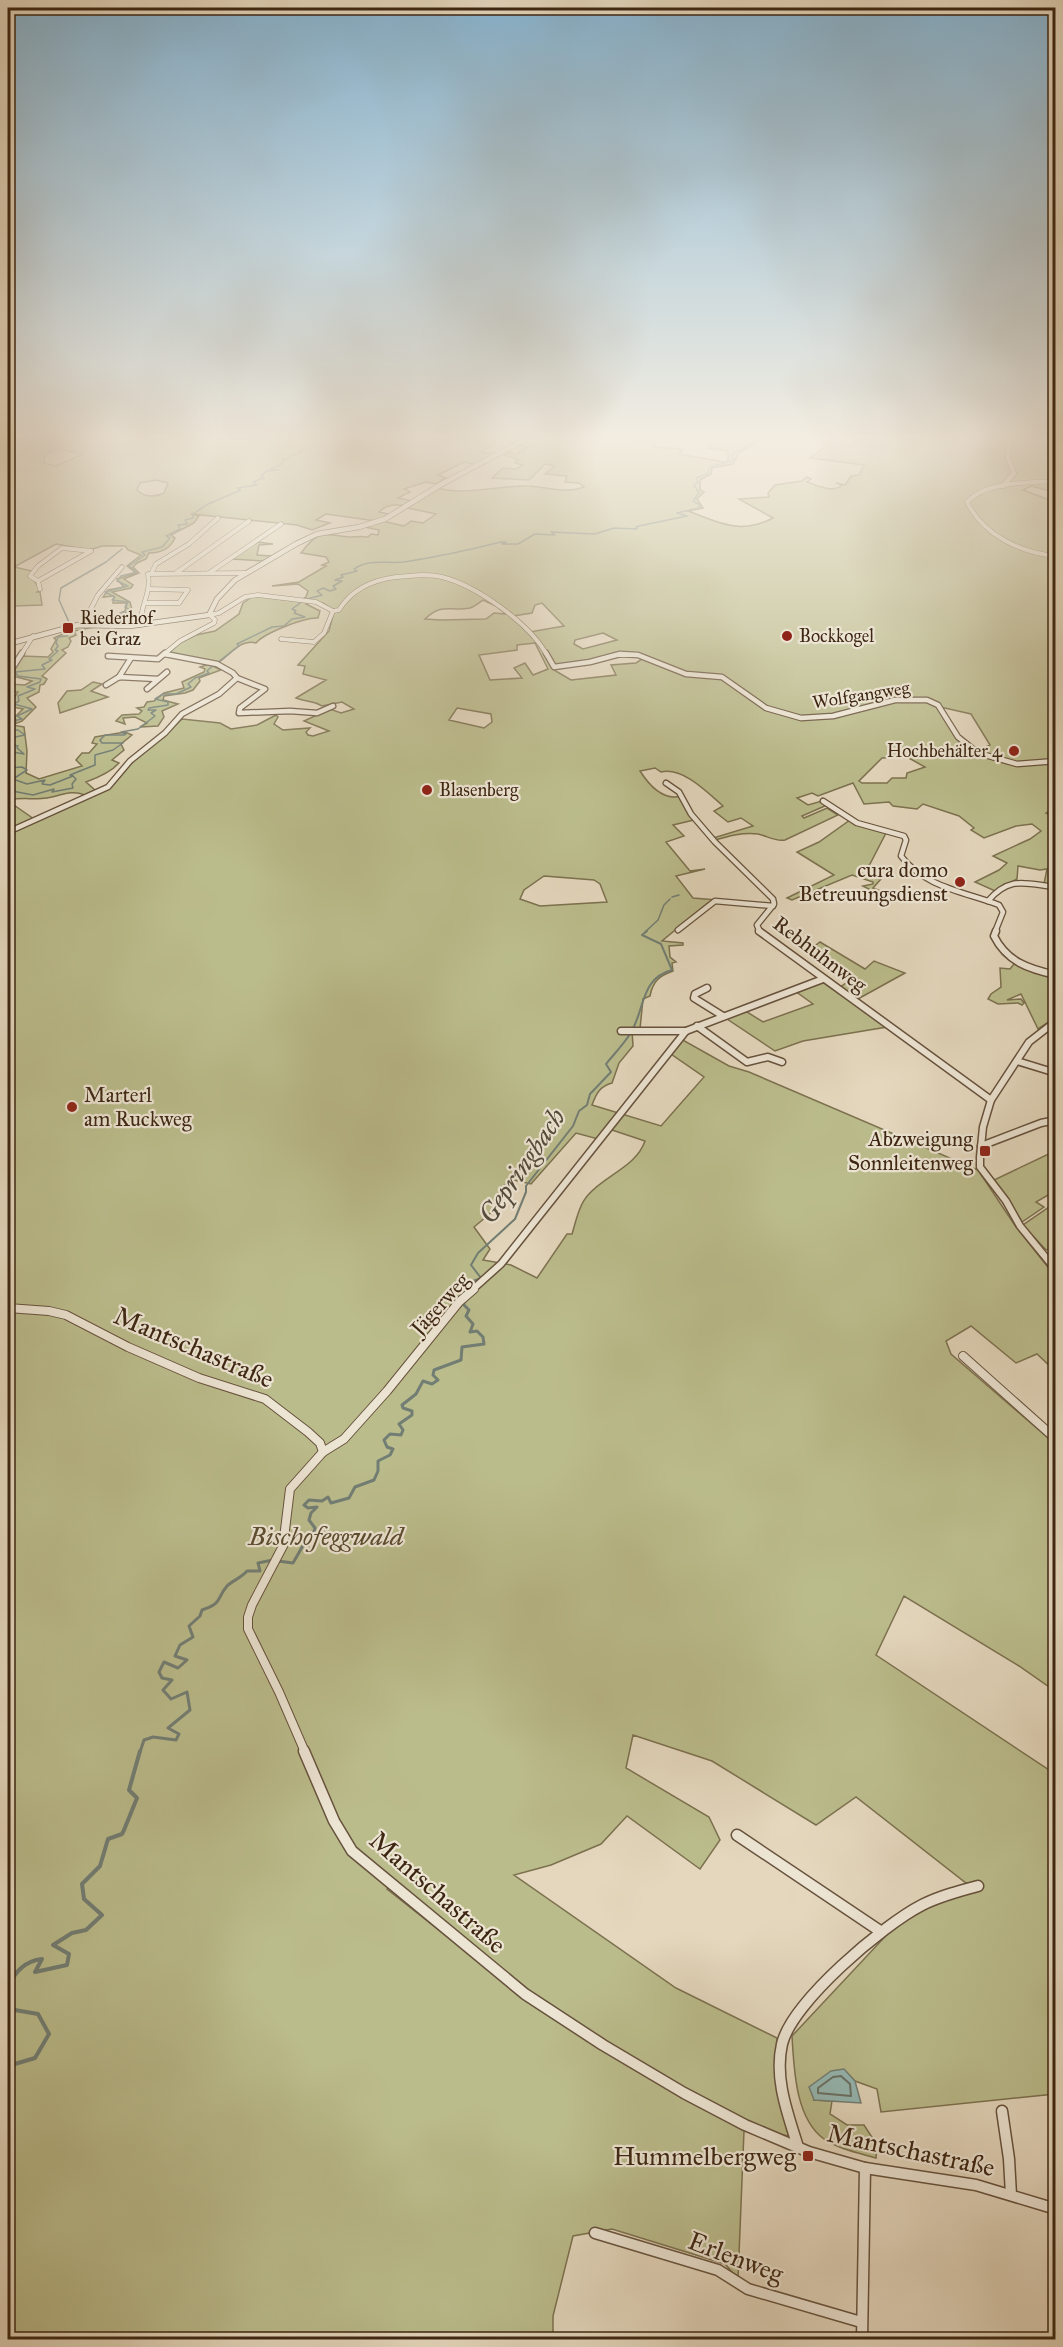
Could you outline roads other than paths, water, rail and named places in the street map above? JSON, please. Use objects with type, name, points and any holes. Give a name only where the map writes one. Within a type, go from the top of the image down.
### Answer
[{"type":"street","points":[[38,581],[91,551],[61,549],[38,566],[30,575],[38,581],[40,590]]},
{"type":"street","points":[[141,625],[139,617],[150,595],[148,574],[152,573],[156,564],[182,549]]},
{"type":"street","points":[[176,573],[210,549]]},
{"type":"street","points":[[209,573],[245,549]]},
{"type":"street","points":[[210,615],[219,596],[245,573],[289,549]]},
{"type":"street","points":[[1022,549],[1028,552],[1056,556]]},
{"type":"street","points":[[83,624],[98,595],[122,567]]},
{"type":"street","points":[[152,573],[245,573]]},
{"type":"street","name":"Wolfgangweg","points":[[333,611],[339,611],[348,598],[376,580],[417,576],[445,578],[505,610],[540,643],[554,667],[630,654],[660,662],[686,674],[723,677],[737,685],[745,695],[761,706],[781,714],[804,718],[830,716],[883,703],[927,700],[942,709],[960,739],[980,753],[1007,762],[1022,764],[1044,764],[1056,761]]},
{"type":"street","points":[[147,603],[178,603],[188,590],[149,589]]},
{"type":"street","points":[[8,645],[33,636],[83,624],[141,625],[210,615],[219,613],[252,595],[320,603],[333,611],[324,636],[318,640],[314,642],[280,639]]},
{"type":"street","points":[[108,656],[157,660],[180,641],[214,623],[215,620],[210,615]]},
{"type":"street","points":[[8,675],[33,636]]},
{"type":"street","points":[[167,652],[214,663],[237,678],[265,689],[240,708],[239,713],[290,711],[317,713],[333,706]]},
{"type":"street","points":[[106,685],[119,677],[131,658]]},
{"type":"street","points":[[147,689],[167,672]]},
{"type":"street","points":[[119,677],[158,679]]},
{"type":"street","points":[[8,832],[108,787],[130,761],[165,734],[182,714],[219,694],[237,678]]},
{"type":"street","name":"Rebhuhnweg","points":[[666,783],[679,792],[691,814],[715,842],[775,902],[758,923],[758,931],[991,1101]]},
{"type":"street","points":[[823,801],[857,822],[904,836],[906,840],[901,856],[910,868],[920,874],[1002,908],[1002,915],[994,936],[1006,955],[1025,967],[1056,975]]},
{"type":"street","points":[[988,901],[997,892],[1017,881],[1056,887]]},
{"type":"street","points":[[678,930],[715,901],[773,906]]},
{"type":"street","name":"Jägerweg","points":[[624,1031],[686,1031],[823,979]]},
{"type":"street","points":[[707,988],[694,994],[694,998],[723,1016]]},
{"type":"street","points":[[1056,1021],[1034,1037],[991,1101],[983,1127],[980,1167],[1006,1201],[1020,1226],[1056,1270]]},
{"type":"street","points":[[698,1026],[744,1060],[750,1062],[768,1057],[782,1062]]},
{"type":"street","name":"Jägerweg","points":[[323,1452],[344,1439],[471,1290],[501,1264],[686,1031]]},
{"type":"street","points":[[1017,1061],[1056,1073]]},
{"type":"street","points":[[981,1146],[1041,1123],[1056,1120]]},
{"type":"street","name":"Mantschastraße","points":[[8,1308],[49,1311],[66,1315],[128,1347],[199,1378],[265,1399],[278,1407],[320,1443],[323,1452],[290,1489],[285,1538],[281,1553],[252,1605],[248,1617],[248,1629],[279,1692],[334,1821],[352,1851],[373,1870],[525,1994],[603,2045],[684,2093],[745,2125],[798,2147],[865,2168],[959,2182],[1011,2195],[1056,2210]]},
{"type":"street","points":[[963,1356],[1056,1439]]},
{"type":"street","points":[[737,1835],[880,1931]]},
{"type":"street","points":[[798,2147],[781,2084],[779,2057],[782,2038],[789,2024],[800,2009],[880,1931],[917,1906],[951,1891],[978,1886]]},
{"type":"street","points":[[1002,2111],[1009,2159],[1011,2195]]},
{"type":"street","points":[[862,2340],[865,2168]]},
{"type":"street","name":"Erlenweg","points":[[595,2233],[718,2270],[748,2289],[861,2322]]},
{"type":"water","points":[[844,2069],[855,2081],[861,2103],[814,2100],[809,2087],[831,2071]]},
{"type":"waterway","points":[[69,622],[59,600],[61,588],[106,562],[122,549]]},
{"type":"waterway","points":[[96,624],[130,610],[125,607],[128,602],[112,600],[115,597],[105,592],[128,586],[117,581],[121,576],[137,572],[129,566],[145,555],[142,552],[156,549]]},
{"type":"waterway","points":[[73,776],[70,775],[95,765],[95,755],[113,750],[123,743],[102,743],[100,740],[105,735],[124,735],[126,734],[121,732],[138,729],[155,716],[151,713],[156,710],[148,710],[149,708],[168,705],[168,702],[155,699],[163,694],[176,694],[191,687],[188,684],[195,678],[209,673],[207,671],[239,646],[237,644],[272,627],[284,626],[292,619],[305,617],[294,613],[296,611],[292,609],[304,600],[322,595],[317,591],[323,588],[330,591],[336,589],[333,586],[342,581],[335,580],[343,577],[341,575],[357,571],[354,569],[372,562],[416,560],[473,549]]},
{"type":"waterway","points":[[8,722],[22,719],[17,716],[32,709],[14,704],[19,701],[18,696],[35,689],[27,687],[40,682],[41,679],[18,676],[15,672],[45,669],[42,665],[52,660],[49,659],[58,651],[55,650],[58,646],[56,643],[58,637],[67,636],[67,629]]},
{"type":"waterway","points":[[8,730],[18,730],[25,735],[15,737],[8,743]]},
{"type":"waterway","points":[[8,744],[18,746],[17,748],[24,754],[13,752],[8,756]]},
{"type":"waterway","points":[[8,768],[22,767],[27,770],[13,779],[27,784],[45,780],[42,784],[50,785],[73,776]]},
{"type":"waterway","points":[[8,795],[12,791],[33,795],[54,789],[52,792],[73,788],[72,784],[76,779],[73,776]]},
{"type":"waterway","name":"Gepringbach","points":[[672,897],[679,895]]},
{"type":"waterway","name":"Gepringbach","points":[[645,932],[658,920],[664,905],[670,899]]},
{"type":"waterway","name":"Gepringbach","points":[[470,1288],[468,1283],[481,1278],[471,1265],[478,1253],[515,1219],[526,1192],[526,1186],[573,1126],[579,1111],[587,1105],[590,1094],[611,1072],[606,1064],[630,1034],[654,980],[672,970],[661,944],[642,935],[647,931]]},
{"type":"waterway","name":"Gepringbach","points":[[278,1561],[293,1563],[305,1542],[312,1538],[315,1528],[309,1520],[311,1513],[317,1507],[308,1508],[304,1505],[309,1500],[322,1501],[328,1497],[331,1503],[349,1498],[355,1487],[374,1480],[378,1471],[378,1461],[390,1455],[393,1449],[387,1447],[384,1440],[390,1434],[401,1435],[403,1430],[399,1424],[412,1415],[412,1411],[403,1408],[402,1405],[416,1394],[423,1381],[432,1384],[438,1380],[433,1375],[434,1370],[461,1360],[462,1347],[484,1344],[483,1337],[477,1331],[470,1332],[473,1324],[466,1316],[469,1310],[463,1304],[466,1300]]},
{"type":"waterway","name":"Gepringbach","points":[[140,1752],[144,1740],[153,1737],[176,1740],[179,1734],[168,1728],[190,1710],[187,1692],[171,1699],[163,1690],[172,1680],[162,1678],[159,1672],[164,1662],[178,1668],[187,1660],[175,1656],[180,1645],[193,1637],[189,1626],[200,1616],[202,1610],[216,1603],[227,1586],[247,1571],[260,1571],[258,1563],[273,1560]]},
{"type":"waterway","name":"Gepringbach","points":[[8,1986],[18,1971],[31,1962],[42,1959],[35,1972],[67,1965],[69,1954],[53,1945],[72,1933],[86,1930],[102,1915],[84,1899],[82,1884],[100,1866],[108,1839],[122,1834],[124,1830],[137,1798],[129,1790],[140,1751]]},
{"type":"waterway","name":"Gepringbach","points":[[8,2005],[9,2009],[38,2014],[49,2034],[35,2058],[8,2066]]},
{"type":"place","name":"Riederhof bei Graz","points":[[68,628]]},
{"type":"place","name":"Bockkogel","points":[[787,636]]},
{"type":"place","name":"Hochbehälter 4","points":[[1014,751]]},
{"type":"place","name":"Blasenberg","points":[[427,790]]},
{"type":"place","name":"cura domo Betreuungsdienst","points":[[960,882]]},
{"type":"place","name":"Marterl am Ruckweg","points":[[72,1107]]},
{"type":"place","name":"Abzweigung Sonnleitenweg","points":[[985,1151]]},
{"type":"place","name":"Hummelbergweg","points":[[808,2156]]},
{"type":"park label","name":"Bischofeggwald","points":[[326,1536]]}]
